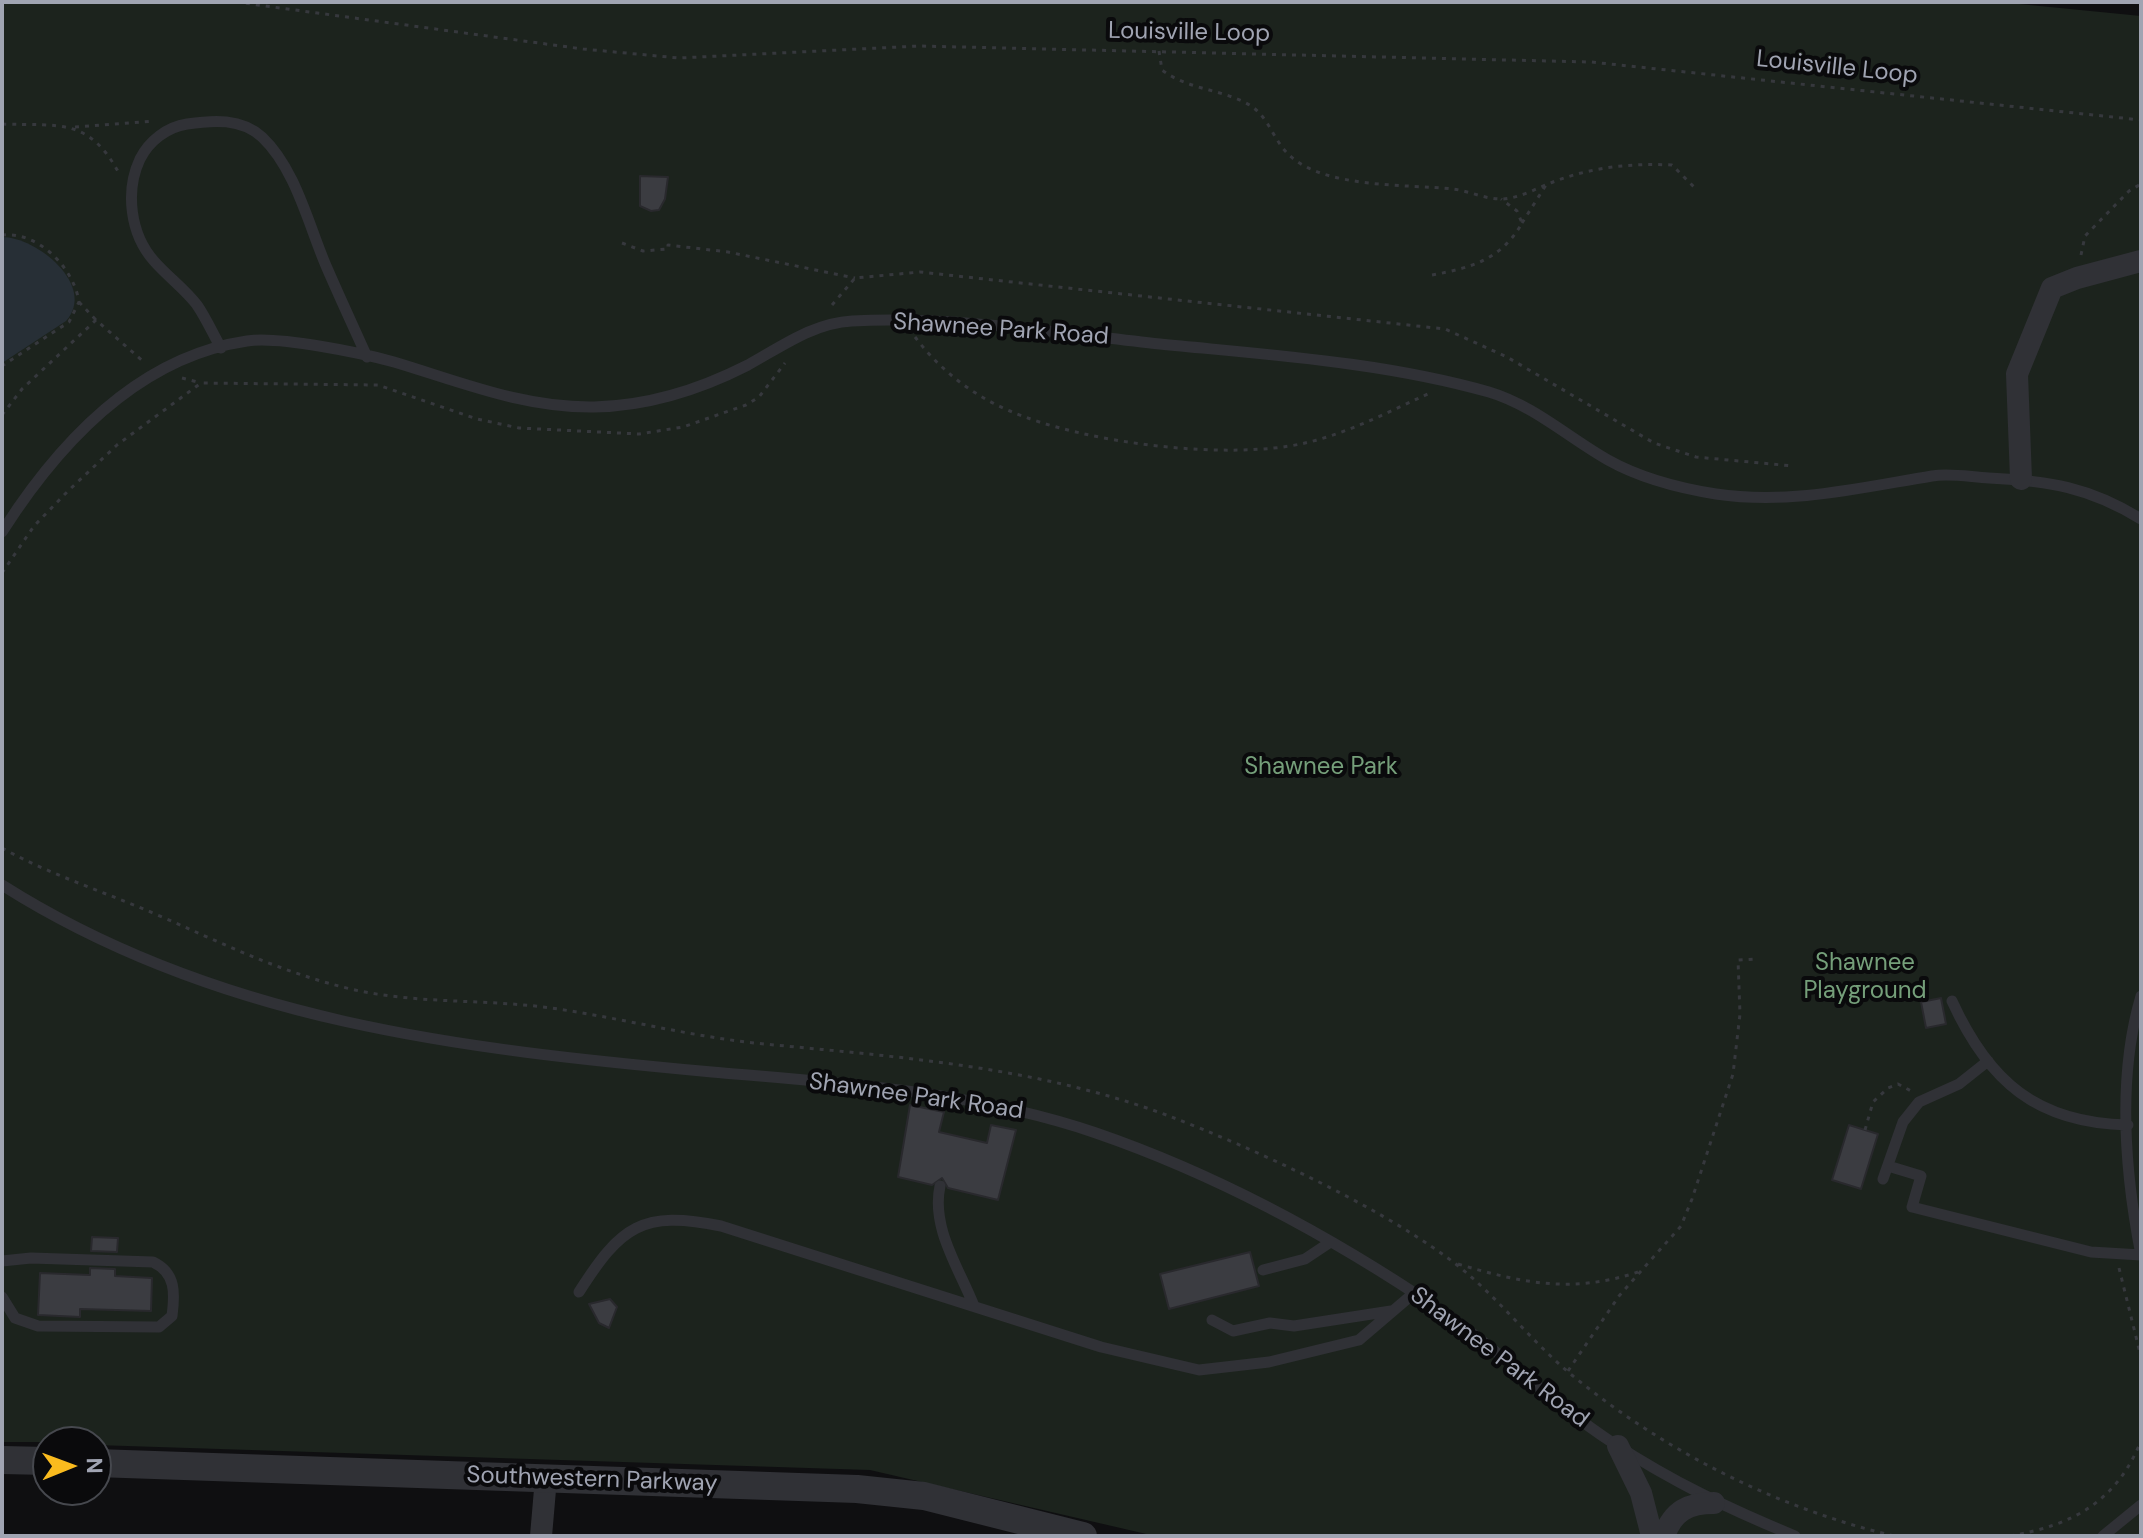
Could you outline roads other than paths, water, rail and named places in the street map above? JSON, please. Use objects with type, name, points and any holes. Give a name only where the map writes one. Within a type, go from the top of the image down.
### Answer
[{"type":"street","points":[[2021,479],[2017,374],[2052,288],[2141,261]]},
{"type":"street","points":[[1618,1446],[1641,1493],[1652,1536]]},
{"type":"street","points":[[2,1460],[32,1461]]},
{"type":"street","name":"Southwestern Parkway","points":[[112,1464],[890,1492],[924,1496],[1083,1536]]},
{"type":"street","points":[[541,1536],[546,1478]]},
{"type":"street","points":[[1664,1536],[1679,1511],[1694,1503],[1714,1503]]},
{"type":"lane","points":[[221,348],[198,306],[152,259],[138,231],[132,204],[131,178],[145,148],[159,135],[182,125],[229,121],[261,136],[273,150],[292,184],[367,357]]},
{"type":"lane","name":"Shawnee Park Road","points":[[2,532],[30,489],[62,449],[105,408],[165,368],[221,348],[269,340],[367,357],[509,398],[564,406],[620,406],[706,383],[785,342],[847,321],[968,323],[1318,361],[1452,383],[1515,403],[1639,476],[1685,489],[1739,498],[1787,499],[1841,493],[1939,475],[2021,479],[2060,483],[2141,519]]},
{"type":"lane","name":"Shawnee Park Road","points":[[2,885],[48,914],[177,975],[235,995],[308,1013],[487,1048],[586,1061],[864,1085],[952,1097],[1048,1118],[1143,1151],[1200,1175],[1329,1243],[1414,1293],[1618,1446],[1714,1503],[1795,1536]]},
{"type":"lane","points":[[1888,1166],[1921,1176],[1912,1207],[2091,1252],[2141,1255],[2135,1222],[2128,1125],[2128,1068],[2141,996]]},
{"type":"lane","points":[[1952,1001],[1965,1030],[1988,1061],[2034,1104],[2085,1123],[2128,1125]]},
{"type":"lane","points":[[1883,1179],[1903,1122],[1919,1102],[1959,1084],[1988,1061]]},
{"type":"lane","points":[[940,1186],[936,1206],[941,1229],[974,1306]]},
{"type":"lane","points":[[579,1292],[603,1254],[620,1236],[653,1221],[689,1220],[721,1226],[1160,1364],[1199,1370],[1269,1362],[1359,1340],[1414,1293]]},
{"type":"lane","points":[[1263,1270],[1305,1259],[1329,1243]]},
{"type":"lane","points":[[2,1261],[31,1258],[153,1262],[164,1268],[173,1282],[174,1299],[172,1316],[159,1327],[53,1326],[15,1318],[2,1297]]},
{"type":"lane","points":[[1212,1320],[1233,1331],[1270,1323],[1294,1326],[1391,1311]]},
{"type":"lane","points":[[2103,1536],[2141,1505]]},
{"type":"park label","name":"Shawnee Park","points":[[1321,768]]},
{"type":"park label","name":"Shawnee Playground","points":[[1865,978]]}]
